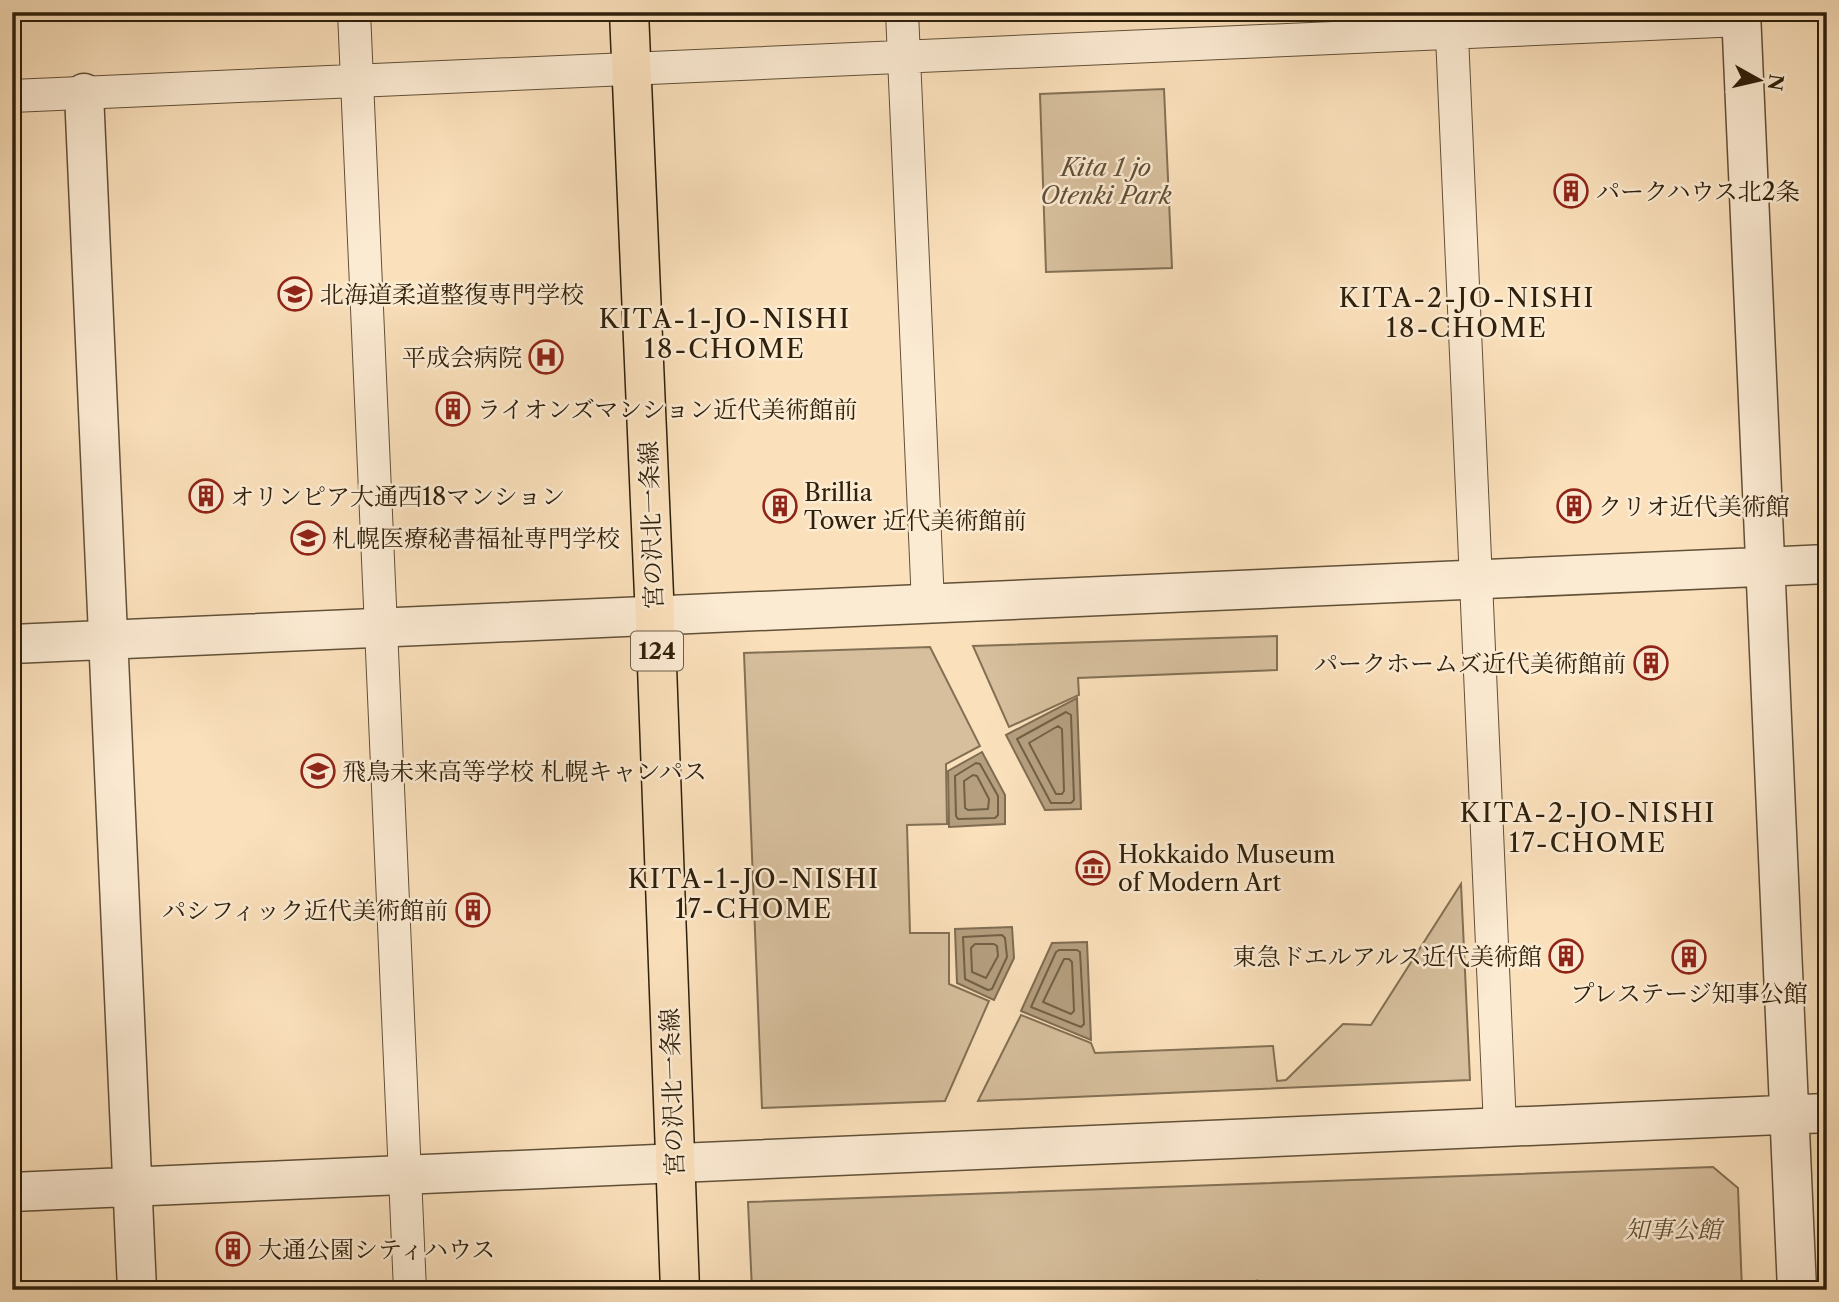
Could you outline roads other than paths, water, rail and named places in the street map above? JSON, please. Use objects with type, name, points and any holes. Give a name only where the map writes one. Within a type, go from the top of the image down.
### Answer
[{"type":"main road","name":"宮の沢北一条線","points":[[629,12],[680,1290]]},
{"type":"street","points":[[354,12],[410,1290]]},
{"type":"street","points":[[902,12],[928,604]]},
{"type":"street","points":[[12,96],[904,57],[1451,23],[1741,16],[1797,1290]]},
{"type":"street","points":[[1451,23],[1500,1127]]},
{"type":"street","points":[[84,93],[137,1290]]},
{"type":"street","points":[[12,644],[1827,564]]},
{"type":"street","points":[[12,1192],[1827,1113]]},
{"type":"water","points":[[1077,698],[1081,809],[1045,810],[1006,735]]},
{"type":"water","points":[[982,752],[1005,795],[1005,824],[949,827],[948,771]]},
{"type":"water","points":[[1012,927],[1014,958],[994,1000],[957,983],[955,929]]},
{"type":"water","points":[[1087,942],[1091,1040],[1021,1011],[1052,943]]},
{"type":"waterway","points":[[1246,1290],[1257,1284],[1271,1290]]},
{"type":"place","name":"パークハウス北2条","points":[[1571,191]]},
{"type":"place","name":"北海道柔道整復専門学校","points":[[295,294]]},
{"type":"place","name":"平成会病院","points":[[546,357]]},
{"type":"place","name":"ライオンズマンション近代美術館前","points":[[453,409]]},
{"type":"place","name":"オリンピア大通西18マンション","points":[[206,496]]},
{"type":"place","name":"Brillia Tower 近代美術館前","points":[[780,506]]},
{"type":"place","name":"クリオ近代美術館","points":[[1574,506]]},
{"type":"place","name":"札幌医療秘書福祉専門学校","points":[[308,538]]},
{"type":"place","name":"パークホームズ近代美術館前","points":[[1651,663]]},
{"type":"place","name":"飛鳥未来高等学校 札幌キャンパス","points":[[318,771]]},
{"type":"place","name":"Hokkaido Museum of Modern Art","points":[[1093,868]]},
{"type":"place","name":"パシフィック近代美術館前","points":[[473,910]]},
{"type":"place","name":"東急ドエルアルス近代美術館","points":[[1566,956]]},
{"type":"place","name":"プレステージ知事公館","points":[[1689,957]]},
{"type":"place","name":"大通公園シティハウス","points":[[233,1249]]},
{"type":"district","name":"KITA-2-JO-NISHI 18-CHOME","points":[[1467,313]]},
{"type":"district","name":"KITA-1-JO-NISHI 18-CHOME","points":[[725,334]]},
{"type":"district","name":"KITA-2-JO-NISHI 17-CHOME","points":[[1588,828]]},
{"type":"district","name":"KITA-1-JO-NISHI 17-CHOME","points":[[754,894]]},
{"type":"park label","name":"Kita 1 jo Otenki Park","points":[[1106,181]]},
{"type":"park label","name":"知事公館","points":[[1673,1229]]}]
